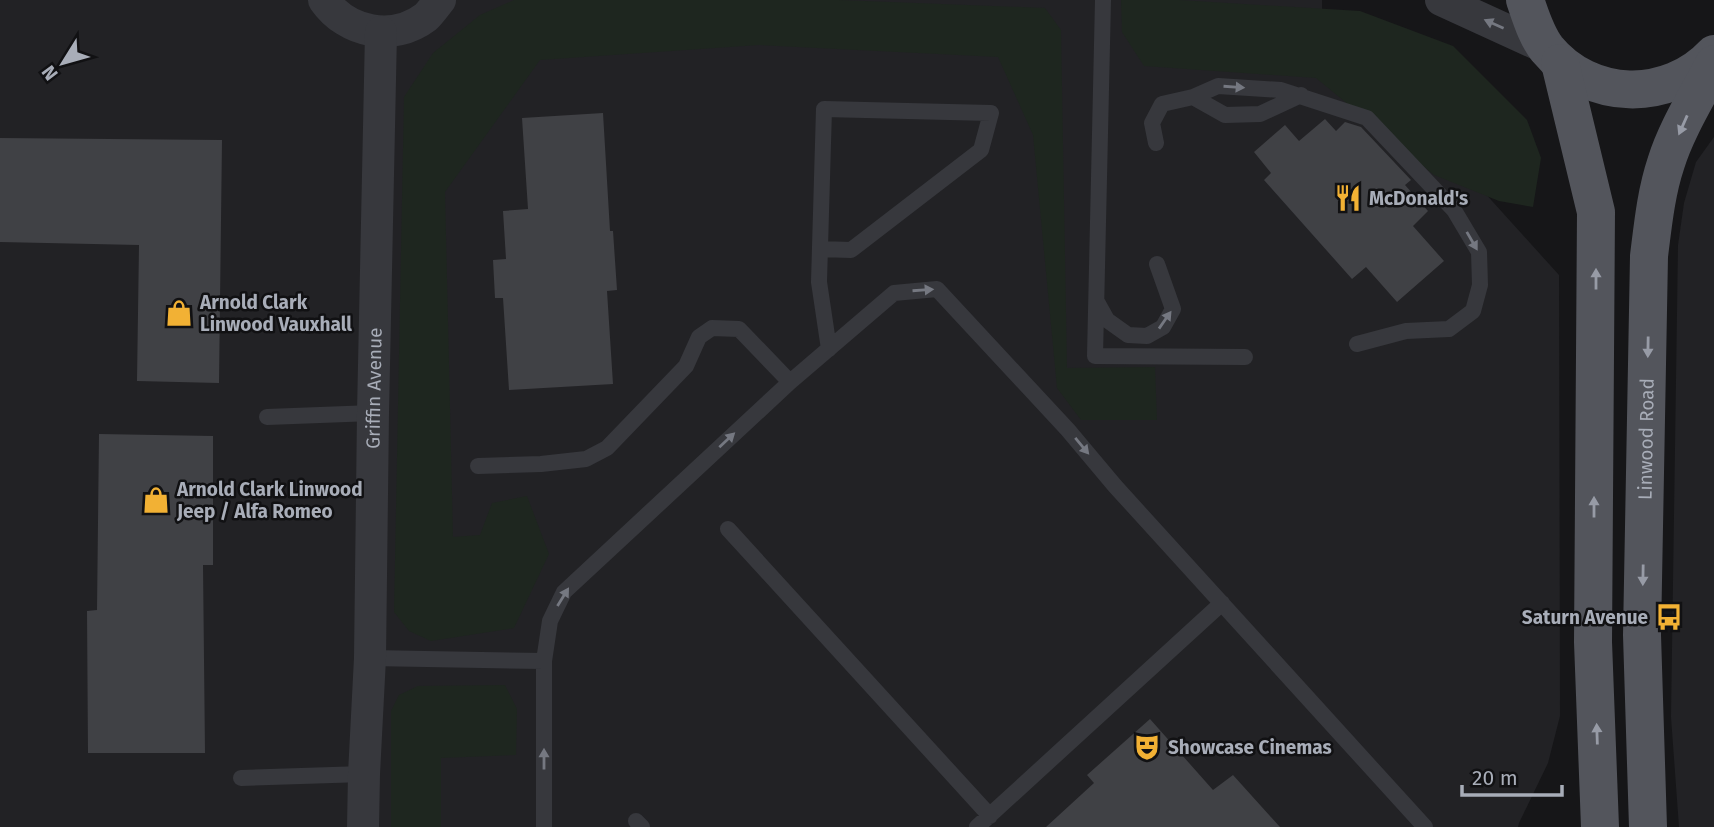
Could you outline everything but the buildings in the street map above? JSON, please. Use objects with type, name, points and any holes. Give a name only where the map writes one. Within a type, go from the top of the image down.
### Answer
[{"type":"main road","points":[[1525,0],[1537,34],[1553,55],[1592,82],[1628,90],[1667,86],[1701,68],[1714,54]]},
{"type":"main road","points":[[1553,55],[1596,212],[1593,642],[1600,827]]},
{"type":"main road","name":"Linwood Road","points":[[1648,827],[1642,635],[1649,256],[1654,209],[1666,162],[1714,64]]},
{"type":"street","points":[[324,0],[332,12],[352,26],[381,32],[405,28],[426,16],[440,0]]},
{"type":"street","points":[[1441,0],[1553,55]]},
{"type":"street","name":"Griffin Avenue","points":[[363,827],[370,658],[381,32]]},
{"type":"lane","points":[[1103,0],[1096,356],[1245,357]]},
{"type":"lane","points":[[1156,143],[1152,123],[1162,104],[1193,97],[1218,86],[1281,89],[1367,118],[1454,210],[1479,252],[1480,285],[1473,311],[1449,329],[1406,331],[1357,344]]},
{"type":"lane","points":[[1193,97],[1225,115],[1260,114],[1301,95]]},
{"type":"lane","points":[[820,248],[852,250],[981,150],[991,113],[824,109],[820,248],[820,282],[829,349]]},
{"type":"lane","points":[[1096,300],[1107,320],[1128,335],[1147,336],[1155,332],[1163,327],[1173,309],[1157,264]]},
{"type":"lane","points":[[544,827],[544,662],[550,621],[564,592],[790,382],[894,293],[937,289],[1068,430],[1115,486],[1425,827]]},
{"type":"lane","points":[[478,466],[586,459],[607,448],[686,366],[699,337],[712,328],[739,328],[790,382]]},
{"type":"lane","points":[[267,416],[373,413]]},
{"type":"lane","points":[[728,529],[990,816]]},
{"type":"lane","points":[[977,827],[1222,603]]},
{"type":"lane","points":[[370,658],[544,662]]},
{"type":"lane","points":[[241,778],[364,774]]},
{"type":"shaded area","points":[[0,0],[1322,0],[1322,13],[1559,275],[1560,716],[1548,763],[1518,827],[0,827]]},
{"type":"shaded area","points":[[514,0],[839,0],[1045,8],[1061,30],[1067,368],[1155,367],[1157,420],[1081,420],[1057,388],[1033,135],[998,57],[759,45],[540,60],[445,192],[453,537],[480,535],[492,503],[527,496],[549,554],[514,628],[431,641],[409,631],[394,612],[404,97],[433,53],[480,15]]},
{"type":"shaded area","points":[[1121,0],[1179,0],[1360,11],[1453,46],[1527,120],[1541,158],[1533,207],[1499,201],[1434,175],[1316,78],[1144,66],[1122,32]]},
{"type":"shaded area","points":[[1714,137],[1714,827],[1679,827],[1671,717],[1678,245],[1684,203],[1696,162]]},
{"type":"shaded area","points":[[505,685],[517,709],[516,755],[441,758],[441,827],[391,827],[391,711],[399,695],[418,686]]},
{"type":"place","name":"McDonald's","points":[[1348,198]]},
{"type":"place","name":"Arnold Clark Linwood Vauxhall","points":[[179,313]]},
{"type":"place","name":"Arnold Clark Linwood Jeep / Alfa Romeo","points":[[156,500]]},
{"type":"place","name":"Saturn Avenue","points":[[1669,617]]},
{"type":"place","name":"Showcase Cinemas","points":[[1147,747]]}]
